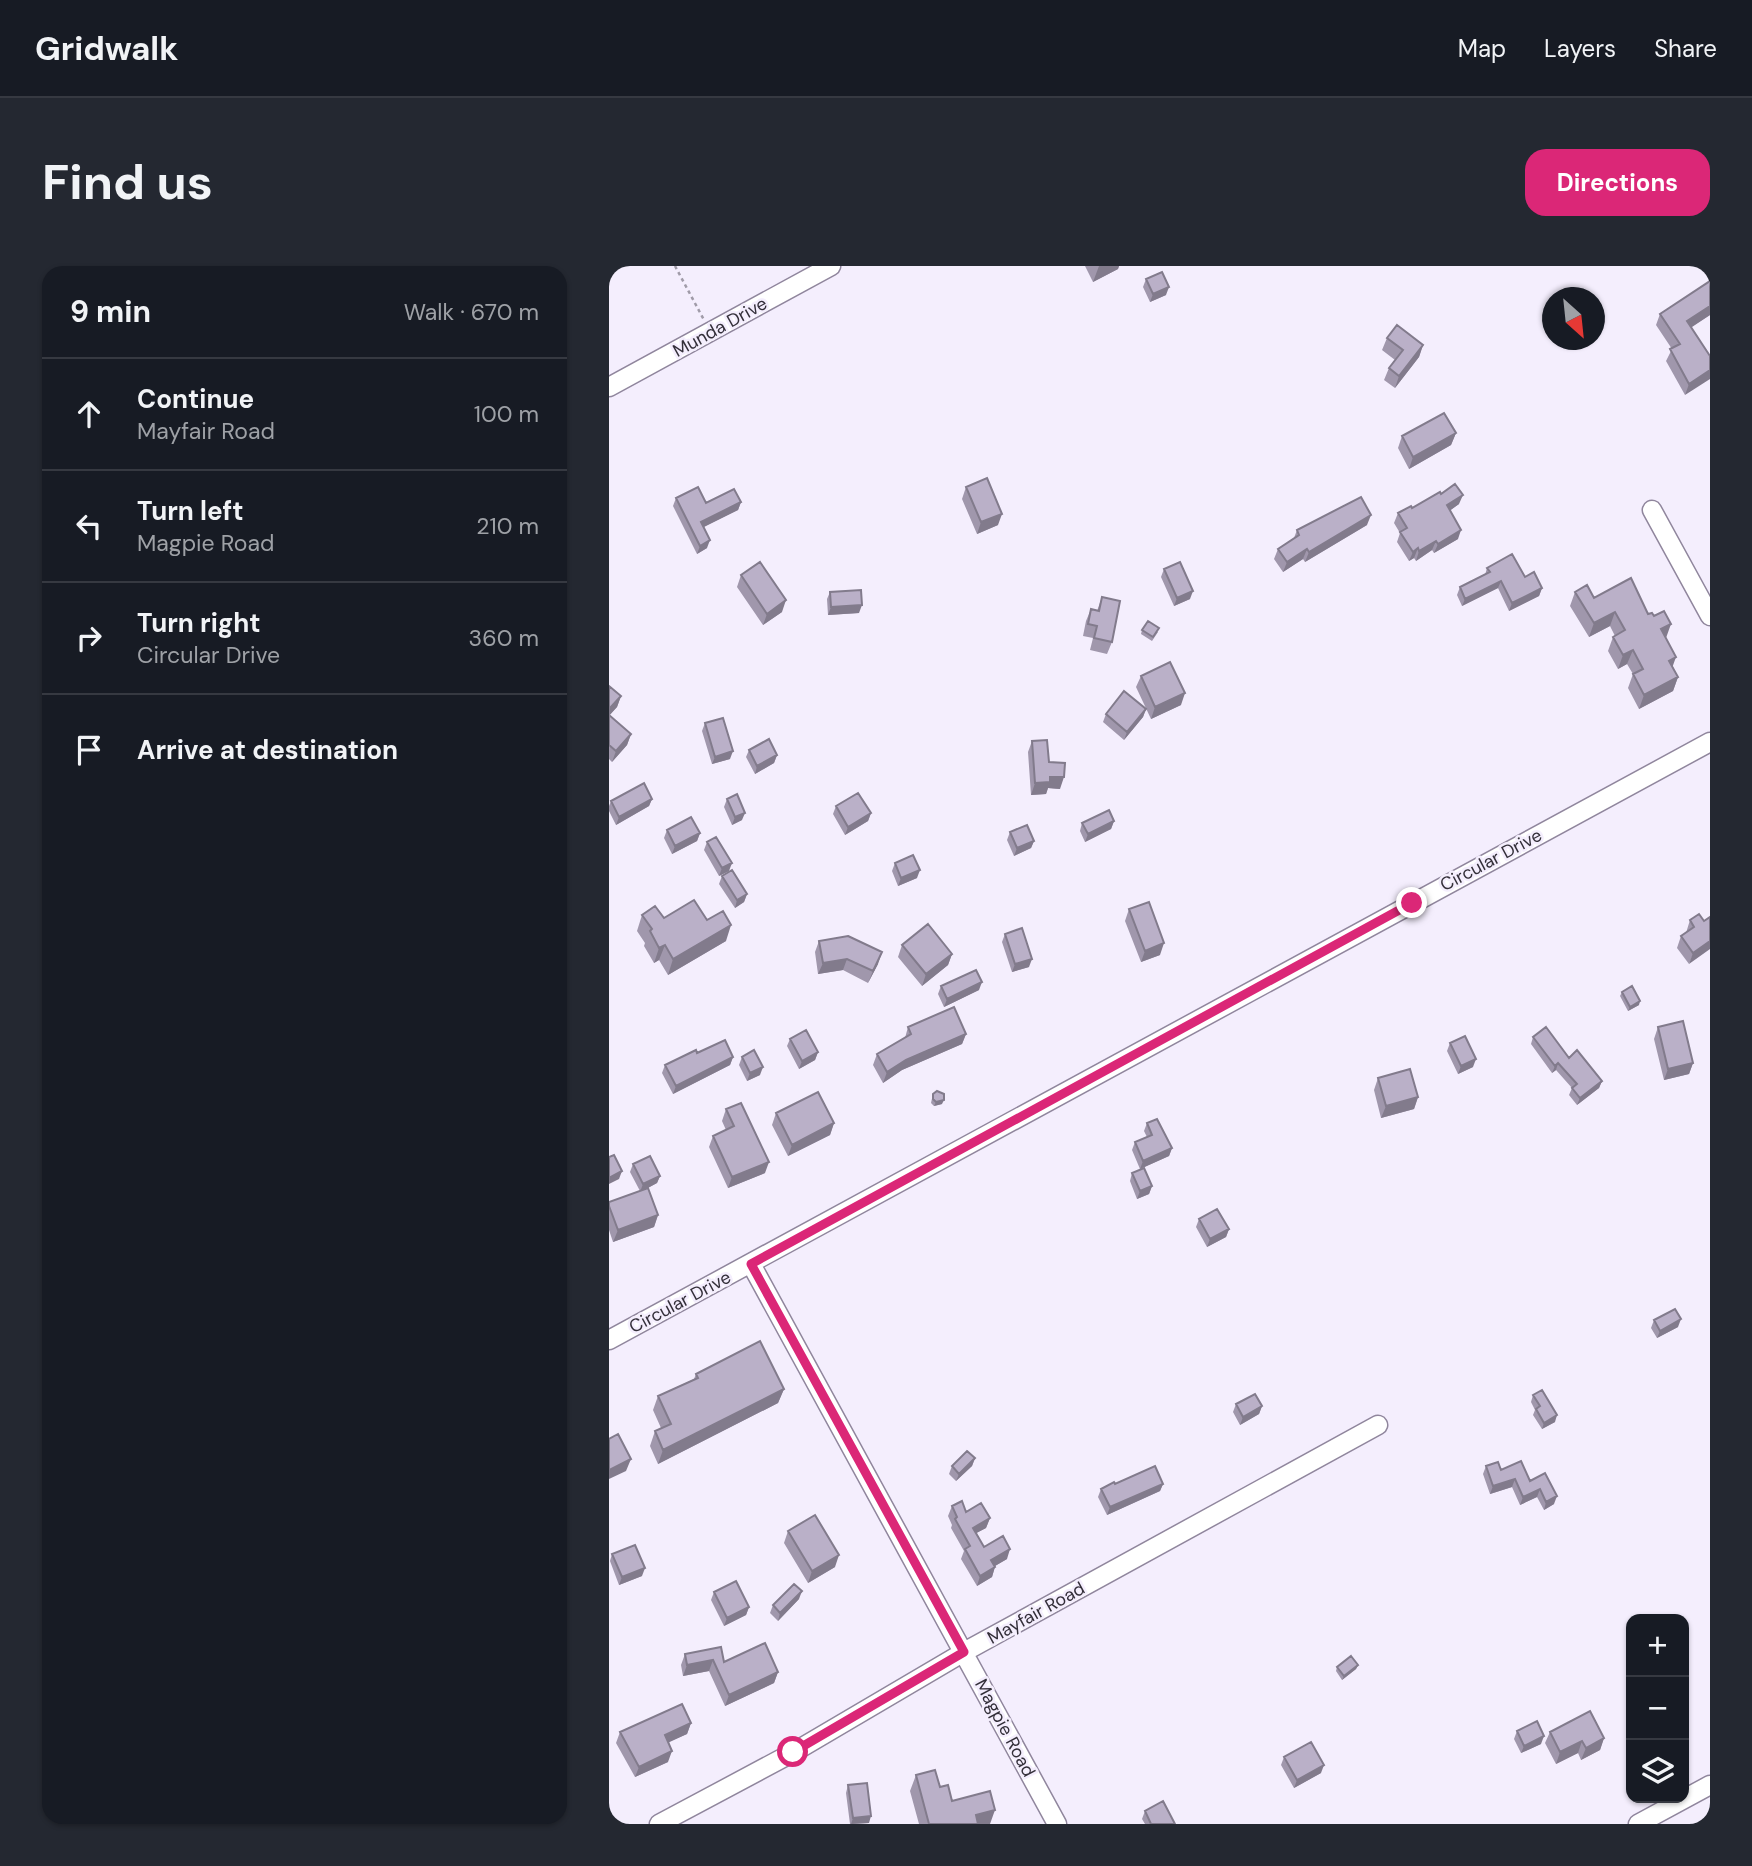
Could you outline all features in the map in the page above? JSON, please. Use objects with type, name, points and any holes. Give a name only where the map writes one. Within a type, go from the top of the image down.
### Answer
[{"type":"street","name":"Munda Drive","points":[[609,387],[831,266]]},
{"type":"street","points":[[1652,510],[1710,616]]},
{"type":"street","name":"Circular Drive","points":[[609,1340],[1710,742]]},
{"type":"street","name":"Magpie Road","points":[[751,1264],[1057,1824]]},
{"type":"street","name":"Mayfair Road","points":[[659,1824],[793,1752],[964,1652],[1378,1424]]},
{"type":"street","points":[[1638,1824],[1710,1785]]},
{"type":"path","points":[[675,266],[710,332]]},
{"type":"building","points":[[1162,272],[1169,287],[1153,294],[1146,279]]},
{"type":"building","points":[[1710,281],[1710,306],[1687,321],[1710,356],[1710,370],[1689,384],[1670,349],[1680,344],[1660,314]]},
{"type":"building","points":[[1397,325],[1423,345],[1399,376],[1389,368],[1403,350],[1387,338]]},
{"type":"building","points":[[1444,413],[1456,433],[1413,457],[1402,436]]},
{"type":"building","points":[[987,478],[1002,514],[981,522],[966,487]]},
{"type":"building","points":[[1455,484],[1463,495],[1447,505],[1461,530],[1438,544],[1436,541],[1413,552],[1400,532],[1407,528],[1398,513],[1440,492],[1441,494]]},
{"type":"building","points":[[698,487],[706,503],[734,489],[741,502],[701,522],[710,540],[700,546],[676,498]]},
{"type":"building","points":[[1361,497],[1371,515],[1287,562],[1278,549],[1299,535],[1297,530]]},
{"type":"building","points":[[1512,554],[1525,577],[1534,572],[1542,588],[1512,603],[1501,581],[1465,599],[1460,587],[1490,572],[1487,568]]},
{"type":"building","points":[[760,562],[786,600],[767,614],[741,575]]},
{"type":"building","points":[[1180,562],[1193,591],[1177,598],[1164,569]]},
{"type":"building","points":[[1631,578],[1648,614],[1652,613],[1654,616],[1664,611],[1671,624],[1661,629],[1676,657],[1669,661],[1678,677],[1644,695],[1633,674],[1643,669],[1633,650],[1623,655],[1613,637],[1625,630],[1615,612],[1594,623],[1575,592],[1587,585],[1594,598]]},
{"type":"building","points":[[861,590],[862,605],[831,607],[830,592]]},
{"type":"building","points":[[1102,597],[1120,601],[1112,642],[1094,638],[1097,626],[1088,624],[1091,609],[1099,611]]},
{"type":"building","points":[[1148,621],[1159,628],[1153,637],[1142,630]]},
{"type":"building","points":[[1170,662],[1185,693],[1155,707],[1141,676]]},
{"type":"building","points":[[609,686],[621,696],[609,709]]},
{"type":"building","points":[[1124,691],[1146,709],[1127,732],[1106,714]]},
{"type":"building","points":[[609,715],[631,734],[616,751],[609,745]]},
{"type":"building","points":[[723,718],[733,751],[715,757],[705,723]]},
{"type":"building","points":[[769,739],[777,755],[757,766],[749,750]]},
{"type":"building","points":[[1047,740],[1049,762],[1065,763],[1064,777],[1050,777],[1050,782],[1035,783],[1032,741]]},
{"type":"building","points":[[644,783],[652,799],[619,817],[611,801]]},
{"type":"building","points":[[858,793],[871,813],[848,827],[836,806]]},
{"type":"building","points":[[737,794],[745,813],[735,817],[727,799]]},
{"type":"building","points":[[1109,810],[1114,821],[1088,834],[1082,823]]},
{"type":"building","points":[[691,817],[700,833],[675,846],[667,830]]},
{"type":"building","points":[[1027,825],[1034,841],[1017,848],[1010,832]]},
{"type":"building","points":[[716,837],[732,863],[722,868],[707,842]]},
{"type":"building","points":[[913,855],[920,870],[901,878],[895,863]]},
{"type":"building","points":[[732,870],[747,894],[737,900],[722,876]]},
{"type":"building","points":[[694,900],[707,920],[723,911],[731,925],[673,959],[665,945],[659,948],[650,931],[652,929],[642,915],[655,906],[664,918]]},
{"type":"building","points":[[1149,902],[1164,943],[1145,951],[1129,909]]},
{"type":"building","points":[[1699,914],[1704,921],[1710,917],[1710,941],[1693,953],[1681,936],[1694,927],[1690,920]]},
{"type":"building","points":[[928,924],[952,954],[926,974],[902,945]]},
{"type":"building","points":[[1022,928],[1032,959],[1015,964],[1005,934]]},
{"type":"building","points":[[848,936],[882,952],[873,971],[847,959],[823,963],[819,941]]},
{"type":"building","points":[[976,970],[982,982],[947,999],[941,986]]},
{"type":"building","points":[[1632,986],[1640,1001],[1630,1007],[1622,992]]},
{"type":"building","points":[[954,1007],[966,1034],[906,1060],[887,1072],[877,1054],[911,1034],[908,1027]]},
{"type":"building","points":[[1683,1021],[1693,1063],[1668,1069],[1658,1027]]},
{"type":"building","points":[[1546,1027],[1569,1058],[1577,1050],[1602,1081],[1580,1098],[1572,1088],[1577,1084],[1558,1063],[1555,1066],[1533,1037]]},
{"type":"building","points":[[806,1030],[818,1052],[802,1061],[790,1039]]},
{"type":"building","points":[[1465,1036],[1476,1059],[1461,1066],[1450,1043]]},
{"type":"building","points":[[725,1040],[733,1057],[676,1086],[665,1065]]},
{"type":"building","points":[[754,1050],[763,1067],[750,1073],[742,1057]]},
{"type":"building","points":[[1410,1069],[1418,1097],[1386,1106],[1378,1078]]},
{"type":"building","points":[[937,1091],[944,1094],[944,1100],[936,1102],[933,1099],[933,1094]]},
{"type":"building","points":[[818,1092],[834,1123],[792,1145],[776,1113]]},
{"type":"building","points":[[741,1103],[769,1162],[732,1177],[713,1136],[734,1126],[726,1109]]},
{"type":"building","points":[[1157,1119],[1172,1148],[1143,1161],[1135,1142],[1152,1135],[1147,1123]]},
{"type":"building","points":[[614,1155],[622,1171],[609,1178],[609,1157]]},
{"type":"building","points":[[650,1156],[660,1176],[643,1184],[633,1164]]},
{"type":"building","points":[[1144,1168],[1152,1186],[1140,1191],[1132,1173]]},
{"type":"building","points":[[648,1188],[658,1215],[618,1230],[609,1202]]},
{"type":"building","points":[[1217,1209],[1229,1229],[1210,1239],[1199,1219]]},
{"type":"building","points":[[1675,1309],[1681,1319],[1660,1331],[1654,1320]]},
{"type":"building","points":[[760,1341],[784,1389],[663,1450],[655,1431],[671,1424],[658,1396],[698,1378],[696,1374]]},
{"type":"building","points":[[1542,1390],[1557,1415],[1544,1423],[1536,1409],[1540,1406],[1533,1395]]},
{"type":"building","points":[[1255,1394],[1262,1406],[1243,1417],[1236,1404]]},
{"type":"building","points":[[618,1434],[631,1459],[609,1470],[609,1439]]},
{"type":"building","points":[[967,1451],[975,1458],[959,1474],[952,1466]]},
{"type":"building","points":[[1521,1461],[1530,1481],[1545,1473],[1557,1496],[1546,1502],[1540,1489],[1523,1497],[1515,1479],[1493,1486],[1486,1466],[1498,1462],[1501,1470]]},
{"type":"building","points":[[1155,1466],[1163,1484],[1110,1507],[1101,1489]]},
{"type":"building","points":[[962,1501],[966,1512],[981,1503],[990,1518],[973,1528],[984,1547],[1003,1536],[1010,1549],[991,1560],[995,1567],[980,1576],[965,1549],[970,1546],[955,1519],[957,1517],[952,1506]]},
{"type":"building","points":[[815,1515],[839,1555],[812,1571],[788,1531]]},
{"type":"building","points":[[635,1545],[645,1568],[622,1577],[612,1554]]},
{"type":"building","points":[[736,1581],[749,1607],[727,1618],[714,1592]]},
{"type":"building","points":[[794,1584],[802,1591],[780,1613],[773,1605]]},
{"type":"building","points":[[765,1643],[778,1672],[729,1695],[713,1660],[687,1665],[685,1654],[721,1647],[724,1662]]},
{"type":"building","points":[[1351,1656],[1358,1665],[1344,1676],[1337,1667]]},
{"type":"building","points":[[682,1704],[691,1723],[665,1735],[672,1751],[639,1767],[620,1732]]},
{"type":"building","points":[[1590,1711],[1604,1738],[1586,1748],[1582,1741],[1560,1752],[1550,1732]]},
{"type":"building","points":[[1537,1721],[1544,1736],[1524,1746],[1517,1731]]},
{"type":"building","points":[[1311,1742],[1324,1765],[1297,1780],[1284,1757]]},
{"type":"building","points":[[935,1770],[940,1787],[948,1785],[952,1801],[990,1791],[995,1810],[976,1815],[978,1824],[929,1824],[916,1775]]},
{"type":"building","points":[[867,1783],[871,1816],[853,1818],[848,1785]]},
{"type":"building","points":[[1163,1801],[1175,1824],[1151,1824],[1145,1811]]},
{"type":"route","points":[[793,1752],[964,1652],[751,1264],[1412,903]]}]
